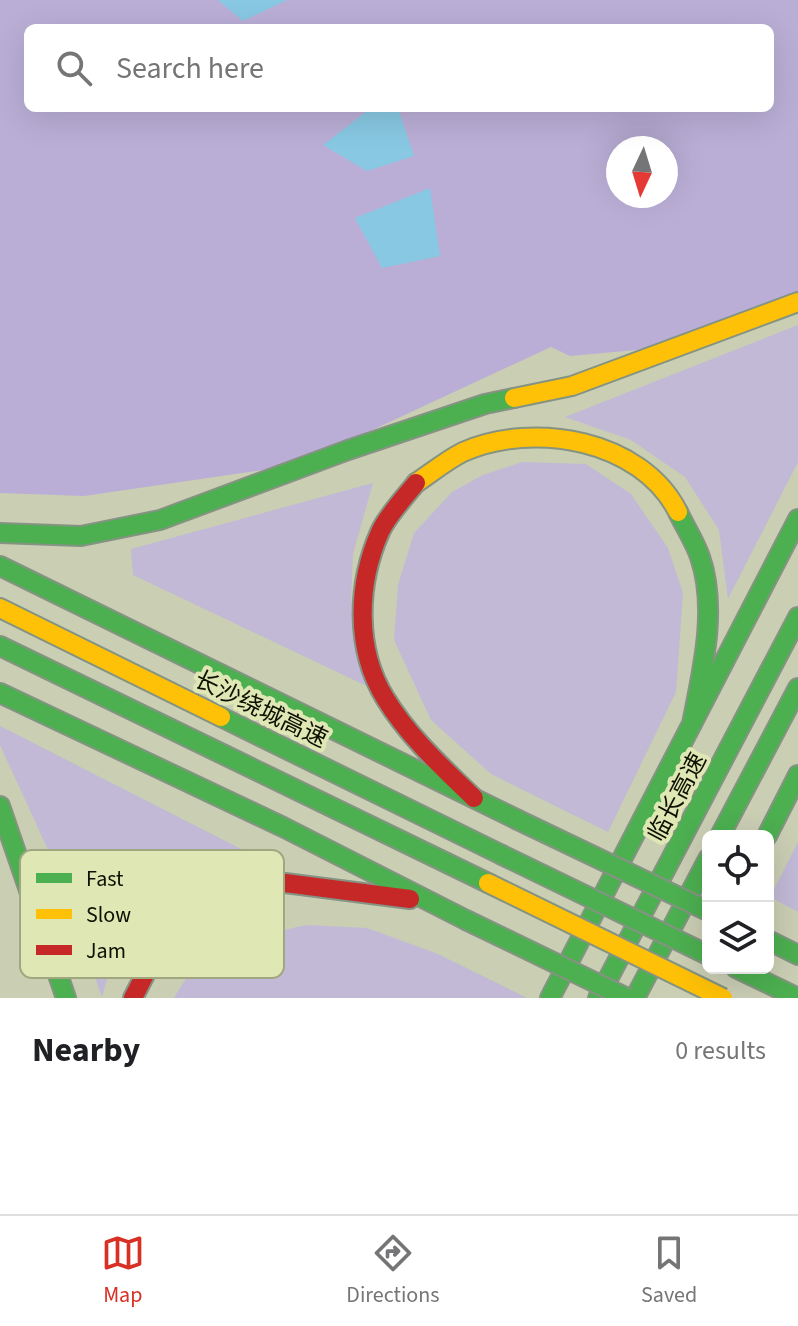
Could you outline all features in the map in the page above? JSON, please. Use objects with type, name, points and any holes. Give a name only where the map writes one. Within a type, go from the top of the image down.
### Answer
[{"type":"highway","points":[[0,533],[81,536],[160,520],[348,450],[485,404],[572,386],[798,302]]},
{"type":"highway","points":[[474,798],[420,745],[384,697],[367,655],[361,613],[365,568],[377,532],[400,498],[437,463],[475,445],[509,437],[557,435],[595,446],[636,466],[663,490],[685,521],[700,557],[707,602],[705,653],[692,724]]},
{"type":"highway","points":[[550,998],[798,519]]},
{"type":"highway","points":[[0,566],[702,908]]},
{"type":"highway","name":"长沙绕城高速","points":[[0,608],[500,854],[702,949]]},
{"type":"highway","name":"临长高速","points":[[598,998],[798,617]]},
{"type":"highway","points":[[0,646],[723,998]]},
{"type":"highway","points":[[723,830],[798,688]]},
{"type":"highway","points":[[0,693],[283,827],[627,998]]},
{"type":"highway","points":[[770,830],[798,775]]},
{"type":"highway","points":[[0,806],[20,864]]},
{"type":"highway","points":[[635,998],[702,870]]},
{"type":"highway","points":[[284,883],[429,900]]},
{"type":"highway","points":[[774,943],[798,955]]},
{"type":"highway","points":[[683,998],[702,963]]},
{"type":"highway","points":[[748,974],[798,998]]},
{"type":"highway","points":[[59,978],[66,998]]},
{"type":"highway","points":[[133,998],[143,978]]},
{"type":"shaded area","points":[[0,0],[798,0],[798,302],[681,346],[570,356],[551,347],[297,465],[84,496],[0,493]]},
{"type":"shaded area","points":[[798,325],[798,462],[728,599],[719,530],[685,477],[631,440],[565,417]]},
{"type":"shaded area","points":[[522,462],[586,464],[631,494],[668,548],[683,593],[676,692],[608,832],[491,774],[431,720],[394,640],[398,585],[414,533],[452,492],[483,475]]},
{"type":"shaded area","points":[[373,483],[353,554],[351,600],[375,690],[133,575],[131,549]]},
{"type":"shaded area","points":[[0,726],[243,850],[48,850],[0,745]]},
{"type":"shaded area","points":[[798,842],[798,912],[774,899],[774,889]]},
{"type":"shaded area","points":[[307,925],[367,928],[438,954],[527,998],[174,998],[187,978],[284,978],[284,930]]},
{"type":"shaded area","points":[[95,978],[108,978],[102,997]]},
{"type":"water","points":[[218,0],[287,0],[243,21]]},
{"type":"water","points":[[366,112],[399,112],[414,156],[367,171],[323,145]]},
{"type":"water","points":[[430,188],[440,256],[382,268],[355,218]]},
{"type":"traffic: fast","points":[[0,533],[81,536],[160,520],[348,450],[485,404],[514,398]]},
{"type":"traffic: fast","points":[[678,512],[700,557],[708,598],[706,640],[692,724]]},
{"type":"traffic: fast","points":[[550,998],[798,519]]},
{"type":"traffic: fast","points":[[0,566],[516,819]]},
{"type":"traffic: fast","points":[[598,998],[798,617]]},
{"type":"traffic: fast","points":[[0,646],[488,883]]},
{"type":"traffic: fast","points":[[723,830],[798,688]]},
{"type":"traffic: fast","points":[[0,693],[283,827],[466,920]]},
{"type":"traffic: fast","points":[[221,717],[500,854]]},
{"type":"traffic: fast","points":[[770,830],[798,775]]},
{"type":"traffic: fast","points":[[0,806],[20,864]]},
{"type":"traffic: fast","points":[[516,819],[702,908]]},
{"type":"traffic: fast","points":[[500,854],[702,952]]},
{"type":"traffic: fast","points":[[635,998],[702,870]]},
{"type":"traffic: fast","points":[[466,920],[627,998]]},
{"type":"traffic: fast","points":[[774,943],[798,955]]},
{"type":"traffic: fast","points":[[748,974],[798,998]]},
{"type":"traffic: fast","points":[[59,978],[66,998]]},
{"type":"traffic: slow","points":[[514,398],[572,386],[798,302]]},
{"type":"traffic: slow","points":[[416,483],[463,452],[521,438],[552,438],[583,443],[639,467],[661,487],[678,512]]},
{"type":"traffic: slow","points":[[0,608],[221,717]]},
{"type":"traffic: slow","points":[[488,883],[723,998]]},
{"type":"traffic: jam","points":[[416,483],[387,520],[372,552],[364,594],[364,638],[375,679],[394,712],[426,751],[474,798]]},
{"type":"traffic: jam","points":[[284,883],[410,899]]},
{"type":"traffic: jam","points":[[133,998],[143,978]]}]
